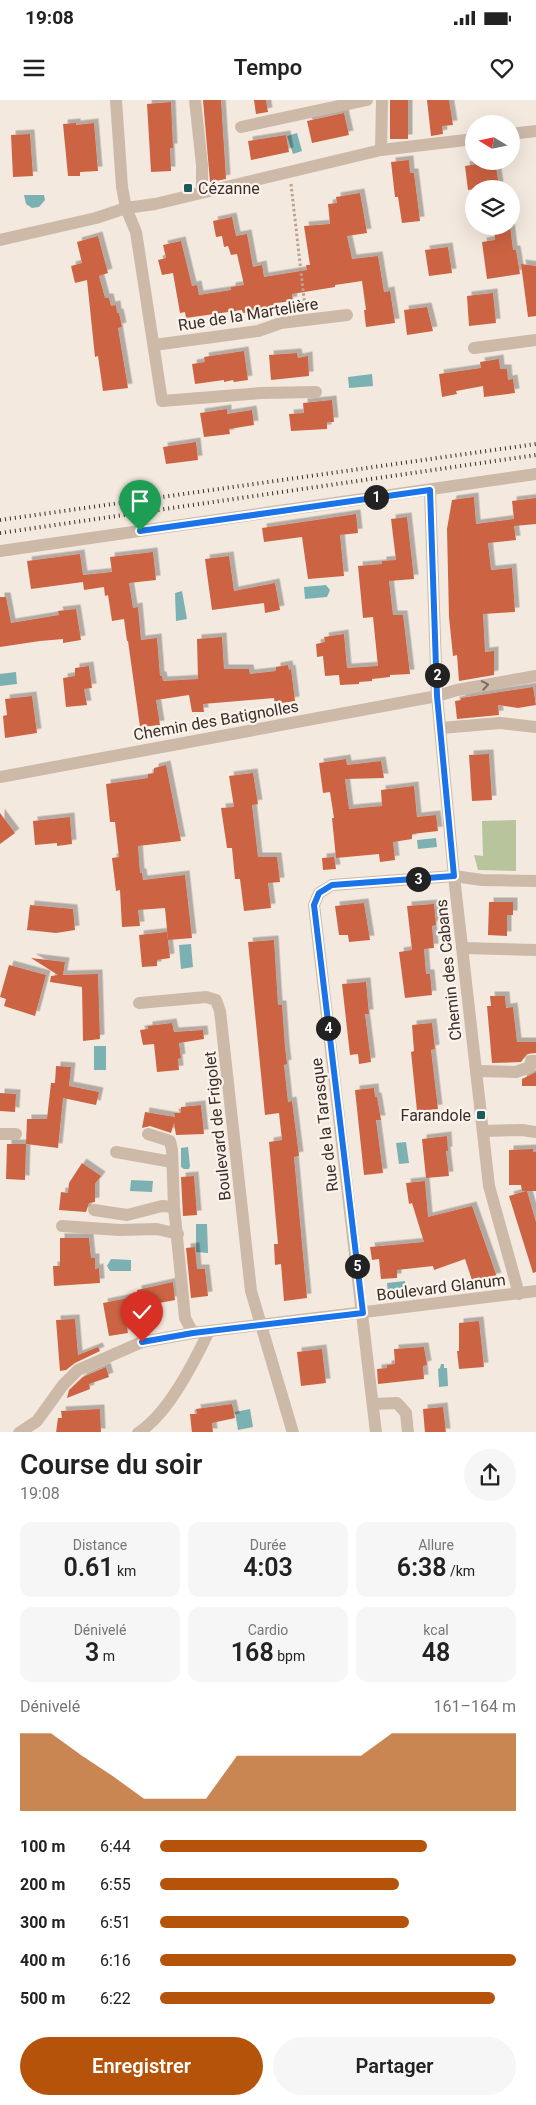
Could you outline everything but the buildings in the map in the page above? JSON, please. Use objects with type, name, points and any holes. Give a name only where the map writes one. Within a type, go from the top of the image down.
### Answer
[{"type":"street","points":[[116,100],[122,187],[126,208],[136,232],[162,401],[261,392],[316,392]]},
{"type":"street","points":[[195,100],[202,165],[202,192]]},
{"type":"street","points":[[241,127],[367,100]]},
{"type":"street","points":[[381,150],[382,100]]},
{"type":"street","points":[[520,133],[536,131]]},
{"type":"street","points":[[0,240],[96,218],[126,208],[155,204],[381,150],[465,140]]},
{"type":"street","name":"Rue de la Martelière","points":[[154,345],[258,331],[281,323],[347,315]]},
{"type":"street","points":[[474,348],[536,340]]},
{"type":"street","points":[[0,551],[536,474]]},
{"type":"street","name":"Chemin des Cabans","points":[[430,490],[437,696],[454,876],[489,1186],[519,1294]]},
{"type":"street","name":"Chemin des Batignolles","points":[[0,776],[437,696],[456,690],[536,676]]},
{"type":"street","points":[[440,728],[500,723],[536,727]]},
{"type":"street","name":"Rue de la Tarasque","points":[[376,1432],[314,905],[319,893],[332,885],[454,876],[482,880],[536,881]]},
{"type":"street","points":[[462,948],[536,950]]},
{"type":"street","name":"Boulevard de Frigolet","points":[[138,1003],[206,997],[216,1000],[220,1011],[251,1291],[260,1326]]},
{"type":"street","points":[[476,1071],[516,1072],[530,1067],[531,1061],[536,1061]]},
{"type":"street","points":[[483,1131],[522,1130],[536,1132]]},
{"type":"street","points":[[0,1134],[16,1134]]},
{"type":"street","points":[[148,1134],[170,1141],[174,1207],[186,1318],[193,1333]]},
{"type":"street","points":[[116,1152],[172,1162]]},
{"type":"street","points":[[94,1210],[127,1215],[162,1206],[174,1207]]},
{"type":"street","points":[[62,1226],[119,1230],[158,1229],[178,1234]]},
{"type":"street","name":"Boulevard Glanum","points":[[20,1432],[37,1421],[63,1385],[78,1370],[142,1342],[193,1333],[208,1333],[536,1292]]},
{"type":"street","points":[[260,1326],[293,1432]]},
{"type":"street","points":[[138,1432],[149,1426],[173,1395],[194,1362],[208,1333]]},
{"type":"street","points":[[373,1404],[397,1402],[406,1413],[408,1432]]},
{"type":"path","points":[[290,171],[306,320]]},
{"type":"green space","points":[[516,820],[516,871],[478,870],[474,855],[483,856],[482,821]]},
{"type":"water","points":[[297,133],[302,151],[293,154],[287,136]]},
{"type":"water","points":[[24,195],[44,195],[45,200],[39,207],[32,208],[26,204]]},
{"type":"water","points":[[372,374],[373,386],[349,388],[348,377]]},
{"type":"water","points":[[326,585],[330,590],[327,597],[305,599],[304,587]]},
{"type":"water","points":[[182,591],[187,619],[176,621],[175,593]]},
{"type":"water","points":[[16,672],[17,684],[0,686],[0,674]]},
{"type":"water","points":[[436,838],[437,847],[418,849],[417,840]]},
{"type":"water","points":[[191,944],[193,967],[181,969],[179,945]]},
{"type":"water","points":[[94,1046],[106,1046],[106,1070],[94,1070]]},
{"type":"water","points":[[406,1142],[409,1163],[399,1164],[396,1143]]},
{"type":"water","points":[[188,1147],[190,1166],[189,1169],[184,1169],[181,1167],[181,1148]]},
{"type":"water","points":[[131,1180],[153,1181],[152,1192],[130,1191]]},
{"type":"water","points":[[196,1224],[207,1224],[208,1253],[196,1252]]},
{"type":"water","points":[[111,1259],[131,1260],[131,1271],[110,1271],[107,1266]]},
{"type":"water","points":[[405,1281],[406,1291],[388,1293],[387,1283]]},
{"type":"water","points":[[441,1364],[444,1364],[444,1368],[447,1368],[448,1386],[439,1387],[438,1369]]},
{"type":"water","points":[[250,1409],[253,1427],[238,1430],[235,1412]]},
{"type":"railway","points":[[0,520],[536,444]]},
{"type":"railway","points":[[0,533],[536,455]]},
{"type":"place","name":"Cézanne","points":[[188,188]]},
{"type":"place","name":"Farandole","points":[[481,1115]]},
{"type":"route","points":[[140,531],[430,490],[437,696],[454,876],[332,885],[319,893],[314,905],[363,1313],[208,1333],[193,1333],[142,1342]]}]
